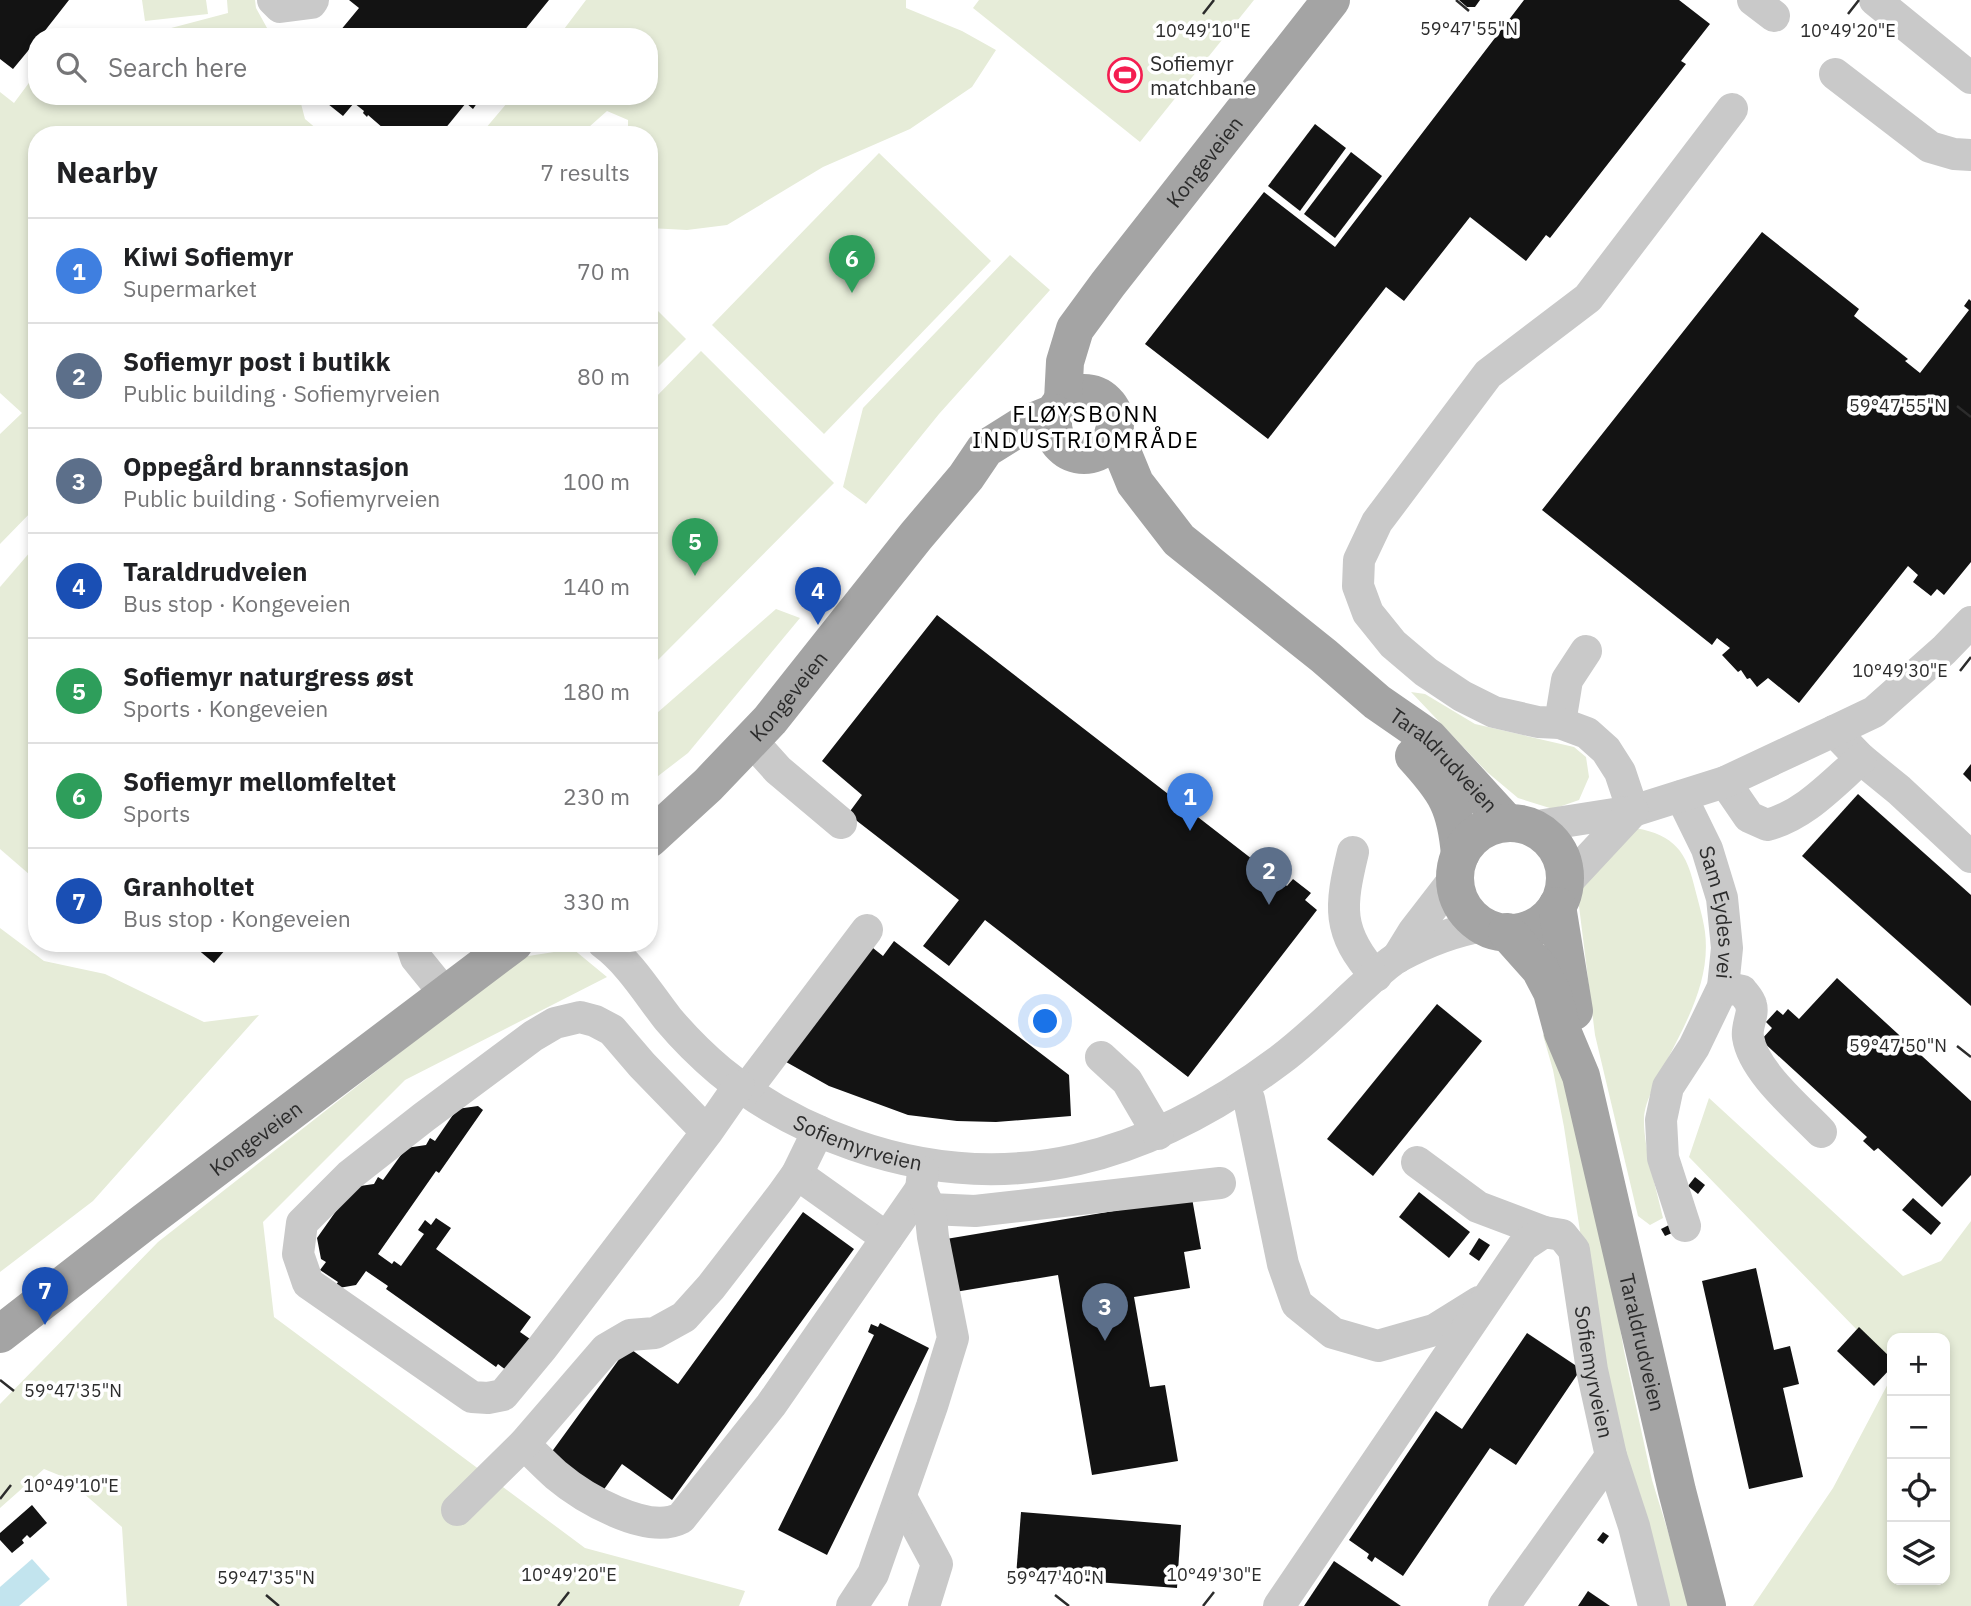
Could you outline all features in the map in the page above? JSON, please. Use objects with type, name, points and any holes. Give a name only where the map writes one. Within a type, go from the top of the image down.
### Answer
[{"type":"main road","name":"Kongeveien","points":[[658,831],[708,785],[789,696],[966,477],[985,449],[1020,427],[1071,402],[1094,350],[1103,292],[1331,0]]},
{"type":"main road","points":[[1105,400],[1115,421],[1089,445],[1054,435],[1052,424],[1071,402],[1105,400]]},
{"type":"main road","name":"Kongeveien","points":[[966,477],[1012,458],[1089,445]]},
{"type":"main road","name":"Taraldrudveien","points":[[1089,445],[1135,483],[1176,537],[1202,560],[1324,656],[1377,702],[1429,738],[1519,825]]},
{"type":"main road","name":"Taraldrudveien","points":[[1377,702],[1409,749],[1441,787],[1452,810],[1457,866]]},
{"type":"main road","points":[[1519,825],[1550,840],[1565,872],[1561,895],[1550,916],[1536,926],[1518,932],[1495,929],[1474,920],[1463,907],[1456,889],[1457,866],[1475,835],[1488,827],[1519,825]]},
{"type":"main road","name":"Taraldrudveien","points":[[1561,895],[1581,1076],[1677,1491],[1707,1606]]},
{"type":"main road","name":"Taraldrudveien","points":[[1495,929],[1540,970],[1552,992],[1563,1033],[1581,1076]]},
{"type":"main road","name":"Kongeveien","points":[[0,1335],[153,1214],[502,952]]},
{"type":"street","points":[[273,0],[280,7],[311,3],[313,0]]},
{"type":"street","points":[[1875,0],[1971,78]]},
{"type":"street","points":[[1835,74],[1930,147],[1954,154],[1971,155]]},
{"type":"street","points":[[1633,811],[1620,772],[1606,750],[1587,733],[1560,723],[1538,722],[1494,712],[1462,696],[1426,672],[1393,644],[1368,613],[1358,586],[1359,559],[1377,522],[1488,374],[1588,299],[1732,109]]},
{"type":"street","points":[[1519,825],[1633,811],[1725,782],[1874,712],[1944,650],[1971,622]]},
{"type":"street","points":[[1560,723],[1567,680],[1586,651]]},
{"type":"street","points":[[1834,732],[1971,857]]},
{"type":"street","points":[[751,740],[778,770],[841,823]]},
{"type":"street","points":[[1725,782],[1749,817],[1767,825],[1801,811],[1861,759]]},
{"type":"street","name":"Sam Eydes vei","points":[[1681,796],[1707,849],[1722,898],[1727,948],[1723,987],[1694,1047],[1668,1087],[1661,1121],[1663,1157],[1685,1226]]},
{"type":"street","points":[[1561,895],[1633,811]]},
{"type":"street","points":[[1353,852],[1343,893],[1344,925],[1366,965],[1387,966]]},
{"type":"street","name":"Sofiemyrveien","points":[[617,952],[694,1048],[742,1088],[789,1119],[883,1155],[925,1187],[971,1170],[1017,1170],[1083,1158],[1150,1137],[1212,1106],[1282,1058],[1387,966],[1457,866]]},
{"type":"street","name":"Sofiemyrveien","points":[[1387,966],[1446,934],[1495,929]]},
{"type":"street","points":[[707,1132],[612,1030],[580,1017],[555,1023],[533,1036],[350,1175],[302,1223],[298,1254],[308,1283],[472,1397],[503,1395],[867,930]]},
{"type":"street","points":[[414,952],[446,995]]},
{"type":"street","points":[[1723,987],[1742,991],[1752,1006],[1748,1037],[1752,1052],[1764,1070],[1821,1132]]},
{"type":"street","points":[[1101,1057],[1127,1081],[1150,1137],[1150,1191]]},
{"type":"street","points":[[1242,1087],[1249,1098],[1283,1264],[1297,1304],[1333,1333],[1378,1346],[1434,1330],[1464,1313],[1492,1292]]},
{"type":"street","points":[[457,1510],[524,1444],[606,1349],[630,1335],[655,1333],[684,1317],[711,1287],[797,1174],[818,1131]]},
{"type":"street","name":"Sofiemyrveien","points":[[1417,1162],[1478,1207],[1544,1232],[1562,1235],[1574,1250],[1592,1370],[1611,1456],[1654,1606]]},
{"type":"street","points":[[797,1174],[887,1238]]},
{"type":"street","points":[[925,1187],[975,1211],[1220,1183]]},
{"type":"street","points":[[524,1444],[555,1474],[578,1491],[614,1510],[647,1522],[673,1522],[681,1518],[772,1405],[925,1187]]},
{"type":"street","points":[[852,1606],[873,1574],[953,1338],[925,1187]]},
{"type":"street","points":[[1279,1606],[1523,1245],[1544,1232]]},
{"type":"street","points":[[1504,1606],[1611,1456]]},
{"type":"street","points":[[901,1497],[937,1564],[924,1606]]},
{"type":"green space","points":[[142,0],[206,0],[208,14],[145,21]]},
{"type":"green space","points":[[227,0],[255,0],[256,8],[267,28],[171,28],[228,13]]},
{"type":"green space","points":[[586,0],[906,0],[906,8],[962,31],[996,50],[972,87],[910,129],[823,167],[727,225],[687,230],[658,228],[658,126],[628,126],[628,120],[607,111],[590,126],[488,126],[505,105],[658,105],[658,28],[565,28]]},
{"type":"green space","name":"Sofiemyr matchbane","points":[[979,0],[1254,0],[1140,142],[973,8]]},
{"type":"green space","points":[[28,84],[28,105],[301,105],[305,119],[313,126],[28,126],[28,515],[0,544],[0,434],[22,413],[0,393],[0,92],[14,103]]},
{"type":"green space","points":[[879,153],[991,261],[824,434],[712,325]]},
{"type":"green space","points":[[1010,255],[1050,290],[939,414],[866,504],[843,487],[863,408]]},
{"type":"green space","points":[[658,311],[686,339],[658,367]]},
{"type":"green space","points":[[701,351],[834,483],[658,660],[658,395]]},
{"type":"green space","points":[[28,554],[28,873],[0,849],[0,587]]},
{"type":"green space","points":[[776,609],[800,618],[688,753],[658,776],[658,712]]},
{"type":"green space","points":[[1411,692],[1425,694],[1475,724],[1574,747],[1586,757],[1589,777],[1579,800],[1553,809],[1518,798],[1487,772]]},
{"type":"green space","points":[[1629,827],[1665,838],[1686,860],[1702,915],[1706,950],[1701,984],[1695,1001],[1652,1090],[1645,1111],[1646,1142],[1663,1218],[1650,1225],[1638,1216],[1595,1035],[1577,890]]},
{"type":"green space","points":[[0,928],[28,949],[28,952],[44,961],[105,974],[204,1022],[259,1015],[93,1201],[0,1272]]},
{"type":"green space","points":[[577,952],[607,977],[405,1080],[263,1222],[274,1317],[585,1548],[745,1591],[739,1606],[127,1606],[122,1527],[66,1478],[44,1469],[0,1508],[0,1404],[158,1242],[522,957]]},
{"type":"green space","points":[[1551,1029],[1599,1206],[1624,1351],[1652,1480],[1691,1606],[1665,1606],[1600,1361],[1564,1127],[1543,1035]]},
{"type":"green space","points":[[1709,1098],[1903,1276],[1941,1261],[1971,1221],[1971,1606],[1753,1606],[1833,1488],[1887,1385],[1887,1585],[1950,1585],[1950,1333],[1887,1333],[1887,1361],[1689,1157]]},
{"type":"water","points":[[32,1559],[50,1579],[19,1606],[0,1606],[0,1587]]},
{"type":"building","points":[[0,0],[69,0],[47,28],[28,28],[28,51],[13,69],[0,59]]},
{"type":"building","points":[[349,0],[549,0],[526,28],[342,28],[359,8]]},
{"type":"building","points":[[1459,0],[1480,0],[1475,7],[1467,7]]},
{"type":"building","points":[[1524,0],[1679,0],[1710,24],[1681,61],[1686,64],[1550,238],[1546,235],[1526,261],[1470,217],[1404,301],[1386,287],[1268,439],[1145,344],[1264,192],[1335,247]]},
{"type":"building","points":[[329,105],[352,105],[343,116]]},
{"type":"building","points":[[356,105],[464,105],[447,126],[381,126],[368,115],[367,117]]},
{"type":"building","points":[[1315,124],[1346,148],[1300,211],[1268,186]]},
{"type":"building","points":[[1351,152],[1382,176],[1335,238],[1304,214]]},
{"type":"building","points":[[1762,232],[1859,309],[1854,316],[1908,359],[1905,361],[1920,373],[1969,310],[1964,306],[1969,299],[1971,301],[1971,562],[1944,595],[1937,589],[1931,596],[1913,582],[1918,575],[1908,566],[1799,703],[1768,678],[1757,687],[1722,655],[1730,648],[1717,638],[1712,645],[1542,510]]},
{"type":"building","points":[[937,615],[1287,886],[1293,879],[1311,893],[1305,900],[1317,910],[1188,1077],[985,920],[949,966],[923,946],[959,900],[848,814],[862,795],[822,761]]},
{"type":"building","points":[[1971,764],[1971,782],[1963,774]]},
{"type":"building","points":[[1858,794],[1971,895],[1971,1006],[1802,856]]},
{"type":"building","points":[[894,941],[1069,1075],[1071,1116],[996,1122],[908,1115],[829,1086],[779,1058],[868,944],[883,956]]},
{"type":"building","points":[[201,952],[223,952],[214,963]]},
{"type":"building","points":[[1837,978],[1971,1101],[1971,1175],[1942,1207],[1878,1148],[1874,1151],[1863,1141],[1867,1137],[1761,1040],[1772,1028],[1766,1022],[1777,1010],[1783,1015],[1788,1009],[1799,1019]]},
{"type":"building","points":[[1437,1004],[1482,1041],[1373,1176],[1327,1139]]},
{"type":"building","points":[[478,1106],[483,1110],[378,1254],[392,1264],[394,1261],[401,1266],[424,1234],[418,1230],[425,1220],[431,1225],[436,1218],[451,1228],[436,1249],[531,1317],[520,1332],[533,1341],[510,1373],[498,1364],[496,1367],[386,1289],[388,1286],[366,1271],[356,1285],[333,1289],[338,1282],[320,1270],[326,1262],[321,1259],[317,1238],[353,1187],[374,1184],[378,1177],[383,1180],[406,1148],[426,1145],[430,1138],[435,1141],[457,1109]]},
{"type":"building","points":[[1695,1177],[1705,1185],[1698,1194],[1688,1186]]},
{"type":"building","points":[[1419,1192],[1470,1232],[1449,1258],[1399,1217]]},
{"type":"building","points":[[1192,1198],[1201,1249],[1184,1252],[1190,1288],[1134,1297],[1150,1387],[1165,1385],[1178,1461],[1092,1475],[1058,1275],[955,1292],[946,1239]]},
{"type":"building","points":[[1913,1198],[1941,1223],[1931,1235],[1902,1210]]},
{"type":"building","points":[[803,1212],[854,1249],[672,1500],[622,1464],[600,1495],[548,1457],[628,1347],[678,1384]]},
{"type":"building","points":[[1669,1225],[1672,1233],[1665,1236],[1661,1229]]},
{"type":"building","points":[[1479,1238],[1490,1245],[1479,1261],[1469,1254]]},
{"type":"building","points":[[1756,1268],[1774,1350],[1790,1346],[1799,1384],[1783,1388],[1803,1477],[1749,1489],[1702,1281]]},
{"type":"building","points":[[880,1323],[929,1348],[827,1555],[778,1530],[874,1335],[868,1332],[871,1324],[878,1327]]},
{"type":"building","points":[[1859,1327],[1887,1354],[1887,1372],[1874,1386],[1837,1351]]},
{"type":"building","points":[[1527,1333],[1581,1369],[1516,1465],[1490,1448],[1403,1576],[1375,1557],[1372,1562],[1367,1558],[1369,1554],[1349,1540],[1436,1411],[1462,1429]]},
{"type":"building","points":[[32,1505],[47,1523],[30,1538],[27,1535],[22,1540],[24,1543],[12,1553],[0,1540],[0,1533]]},
{"type":"building","points":[[1021,1512],[1181,1525],[1177,1588],[1016,1576]]},
{"type":"building","points":[[1603,1532],[1609,1536],[1603,1544],[1597,1540]]},
{"type":"building","points":[[1334,1561],[1401,1606],[1304,1606]]},
{"type":"building","points":[[1588,1591],[1610,1606],[1578,1606]]},
{"type":"place","name":"Sofiemyr matchbane","points":[[1125,75]]},
{"type":"place","name":"Sofiemyr mellomfeltet","points":[[852,293]]},
{"type":"place","name":"Sofiemyr naturgress øst","points":[[695,576]]},
{"type":"place","name":"Taraldrudveien","points":[[818,625]]},
{"type":"place","name":"Kiwi Sofiemyr","points":[[1190,831]]},
{"type":"place","name":"Sofiemyr post i butikk","points":[[1269,905]]},
{"type":"place","name":"Granholtet","points":[[45,1325]]},
{"type":"place","name":"Oppegård brannstasjon","points":[[1105,1341]]},
{"type":"district","name":"FLØYSBONN INDUSTRIOMRÅDE","points":[[1086,426]]}]
